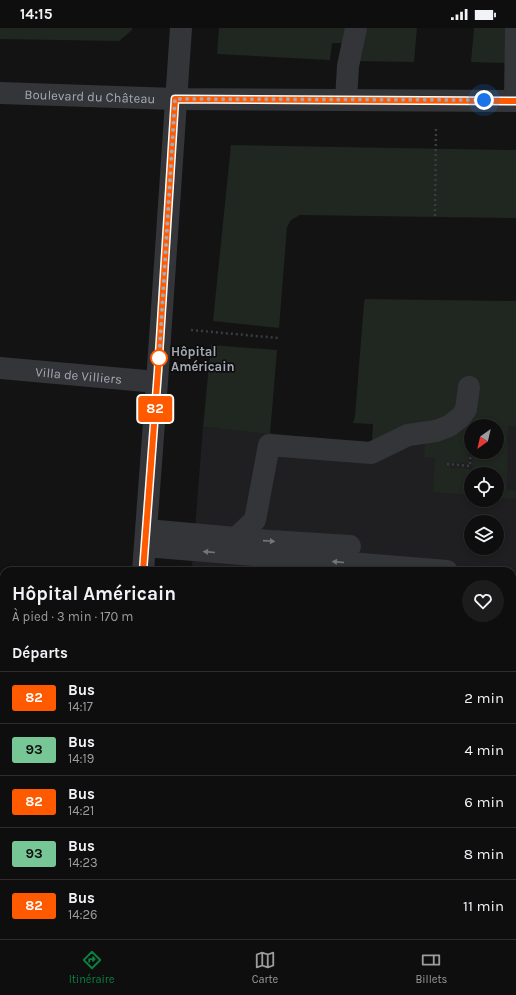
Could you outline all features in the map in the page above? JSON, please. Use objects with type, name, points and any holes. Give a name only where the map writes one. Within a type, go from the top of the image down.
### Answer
[{"type":"street","points":[[143,567],[181,28]]},
{"type":"street","points":[[346,100],[348,66],[356,28]]},
{"type":"street","points":[[516,28],[516,101]]},
{"type":"street","name":"Boulevard du Château","points":[[0,93],[175,99],[516,101]]},
{"type":"street","name":"Villa de Villiers","points":[[0,368],[157,382]]},
{"type":"street","points":[[236,538],[255,520],[269,445],[371,453],[408,435],[436,431],[449,426],[461,417],[466,409],[469,387]]},
{"type":"street","points":[[146,538],[236,538],[350,546]]},
{"type":"street","points":[[146,538],[390,567]]},
{"type":"path","points":[[435,216],[436,128]]},
{"type":"path","points":[[191,330],[278,338]]},
{"type":"path","points":[[447,464],[470,466],[470,459]]},
{"type":"shaded area","points":[[0,28],[132,28],[132,30],[119,41],[0,39]]},
{"type":"shaded area","points":[[219,28],[417,28],[414,62],[354,61],[348,43],[332,43],[330,60],[217,54]]},
{"type":"shaded area","points":[[474,28],[507,28],[505,63],[471,62]]},
{"type":"shaded area","points":[[231,145],[516,150],[516,218],[300,215],[291,220],[287,227],[279,328],[213,321]]},
{"type":"shaded area","points":[[365,299],[516,301],[516,426],[508,426],[507,490],[516,491],[516,497],[514,499],[504,498],[504,467],[472,467],[473,459],[504,459],[504,419],[473,419],[474,386],[449,418],[372,443],[373,424],[353,423],[355,416]]},
{"type":"shaded area","points":[[381,317],[516,319],[516,567],[192,566],[203,427],[372,443]]},
{"type":"shaded area","points":[[211,345],[277,350],[270,434],[203,427]]},
{"type":"shaded area","points":[[469,414],[469,419],[464,419],[464,459],[468,459],[468,463],[451,462],[450,468],[464,469],[464,494],[433,492],[435,458],[424,457],[425,445],[403,444]]},
{"type":"bus line","name":"82","points":[[143,567],[158,371],[175,99],[516,101]]},
{"type":"place","name":"Hôpital Américain","points":[[159,358]]},
{"type":"route","points":[[159,358],[175,99],[484,100]]}]
